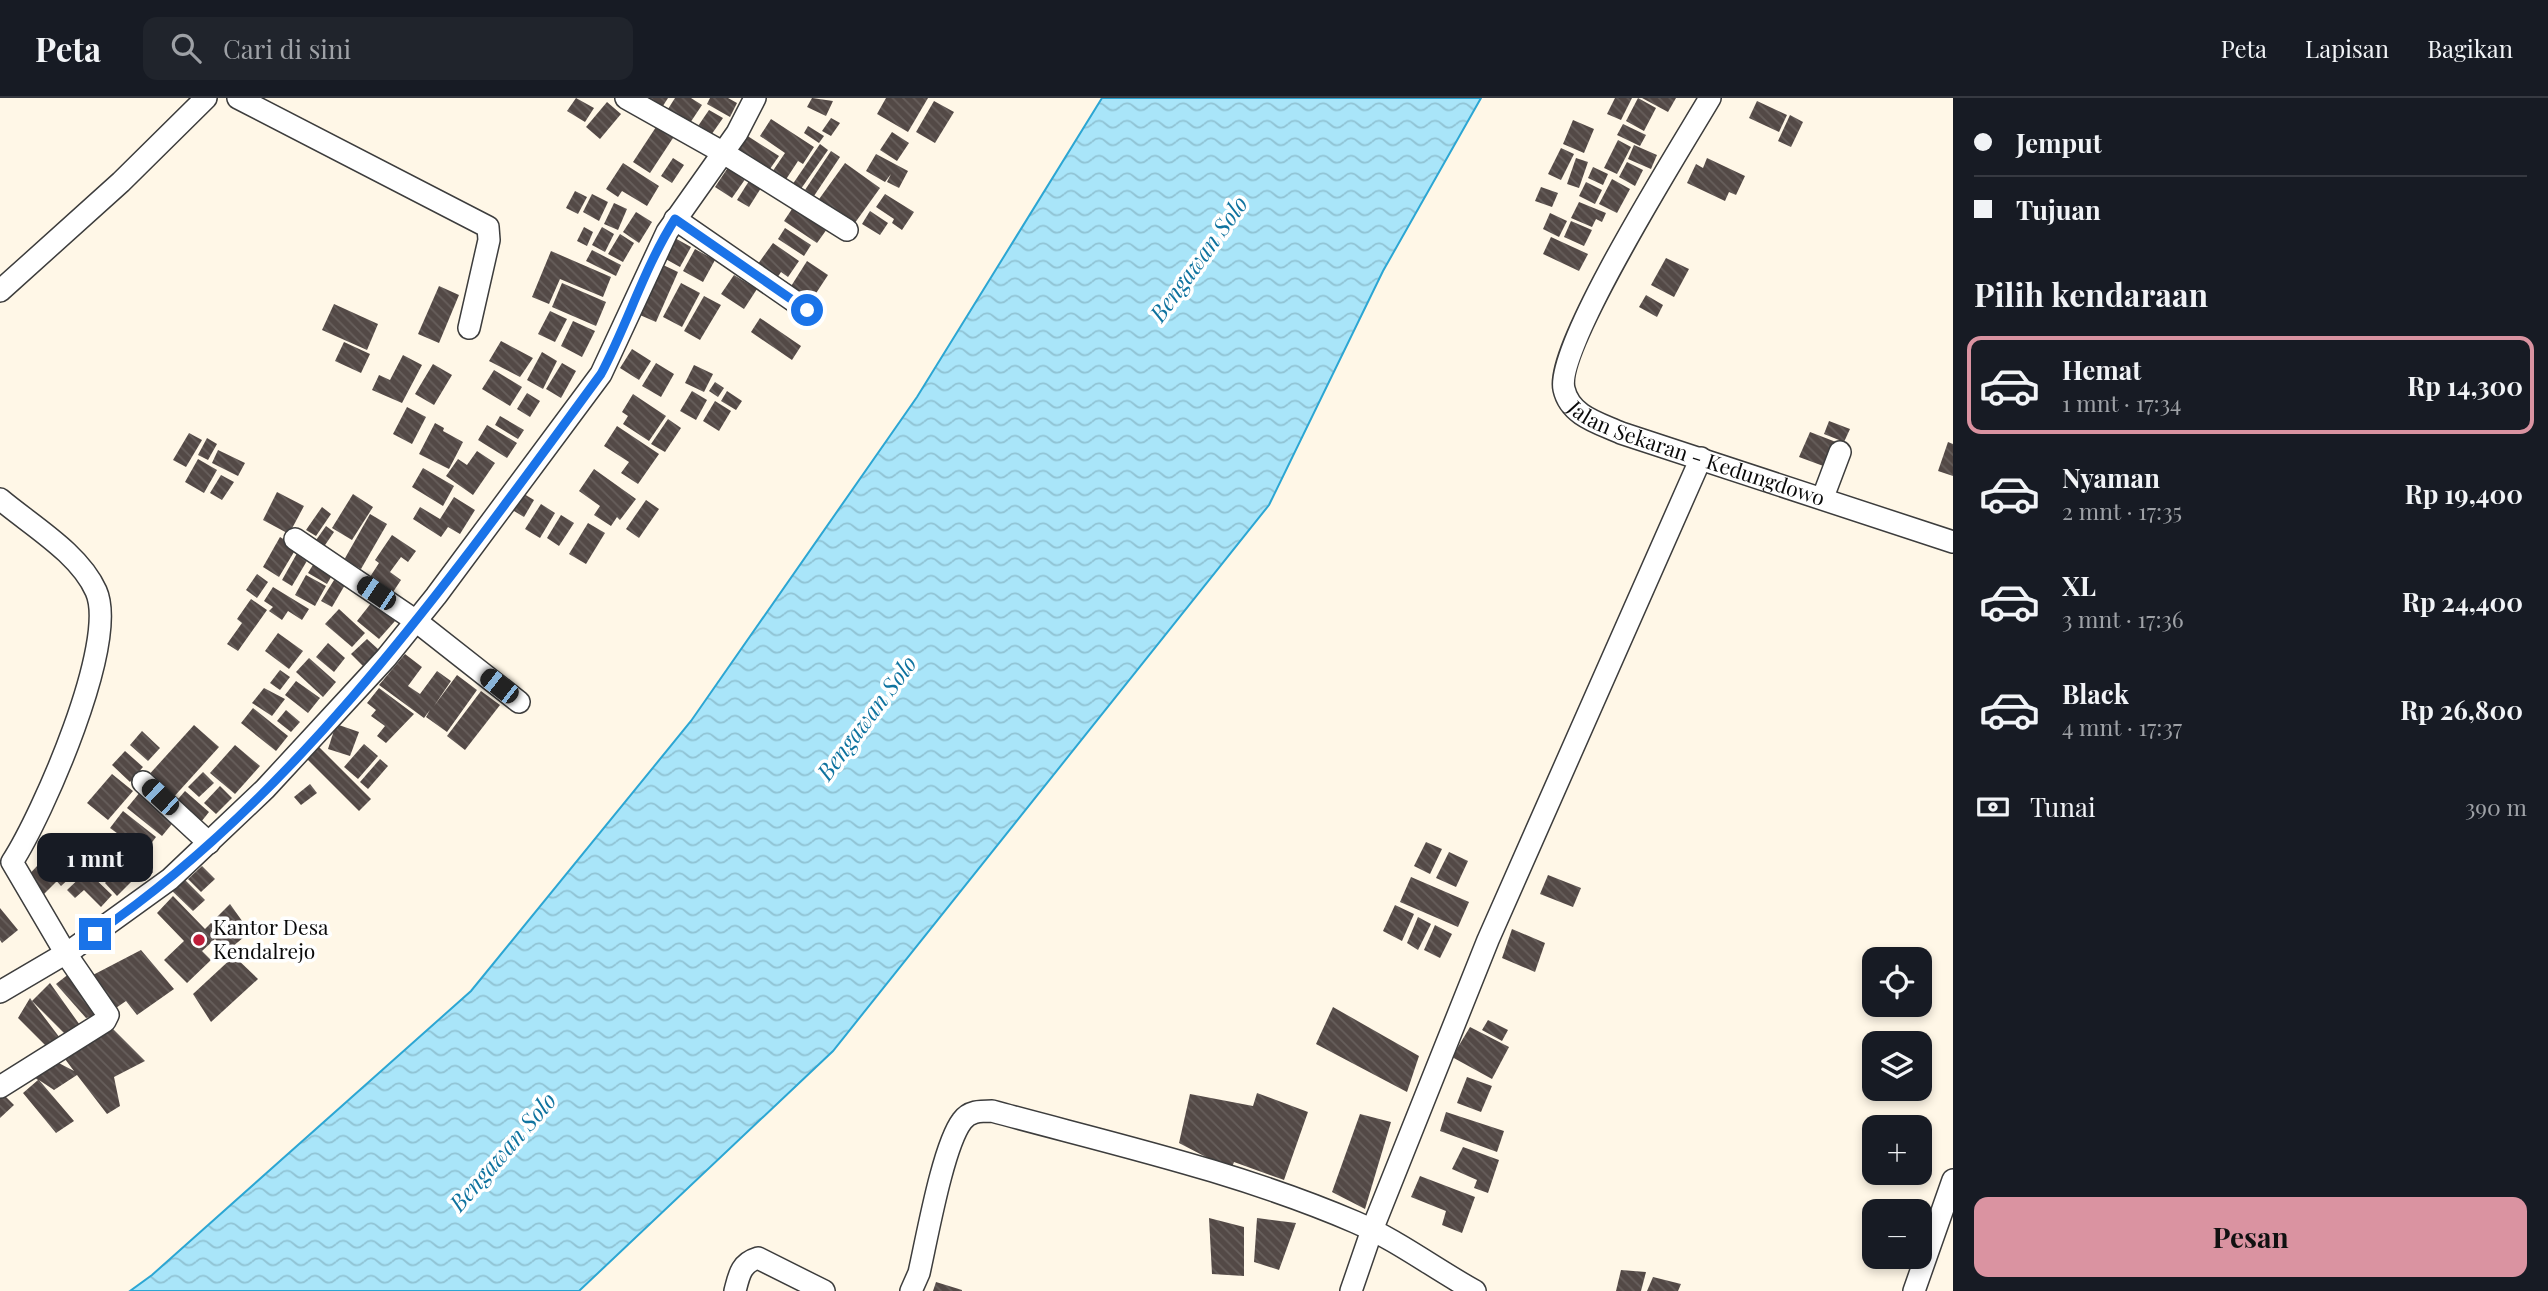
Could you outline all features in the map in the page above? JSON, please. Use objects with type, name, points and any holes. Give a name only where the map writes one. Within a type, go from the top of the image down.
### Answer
[{"type":"street","points":[[0,290],[121,182],[206,98]]},
{"type":"street","points":[[238,98],[488,227],[489,240],[469,328]]},
{"type":"street","points":[[626,98],[722,152],[847,230]]},
{"type":"street","points":[[0,992],[66,954],[170,879],[274,780],[416,621],[601,374],[618,343],[648,268],[675,219],[737,133],[755,98]]},
{"type":"street","name":"Jalan Sekaran - Kedungdowo","points":[[1710,98],[1606,276],[1570,355],[1563,378],[1569,403],[1589,419],[1621,433],[1823,497],[1953,542]]},
{"type":"street","points":[[675,219],[807,310]]},
{"type":"street","points":[[1823,497],[1840,452]]},
{"type":"street","points":[[1351,1291],[1372,1230],[1494,928],[1701,458]]},
{"type":"street","points":[[0,499],[85,570],[97,594],[102,615],[92,675],[45,800],[28,838],[6,869],[108,1014],[105,1021],[0,1087]]},
{"type":"street","points":[[295,539],[416,621],[519,702]]},
{"type":"street","points":[[143,782],[209,843]]},
{"type":"street","points":[[911,1291],[919,1273],[952,1139],[963,1119],[976,1111],[992,1111],[1252,1184],[1372,1230],[1475,1291]]},
{"type":"street","points":[[1914,1291],[1953,1180]]},
{"type":"street","points":[[735,1291],[741,1268],[748,1261],[758,1258],[824,1291]]},
{"type":"water","name":"Bengawan Solo","points":[[1102,98],[1481,98],[1383,271],[1269,505],[833,1051],[579,1291],[130,1291],[152,1275],[471,991],[691,721],[917,397]]},
{"type":"building","points":[[576,98],[594,108],[585,122],[567,111]]},
{"type":"building","points":[[643,98],[668,98],[661,109]]},
{"type":"building","points":[[675,98],[691,98],[702,105],[690,123],[668,109]]},
{"type":"building","points":[[710,98],[728,98],[737,103],[730,117],[707,104]]},
{"type":"building","points":[[812,98],[833,101],[826,116],[807,107]]},
{"type":"building","points":[[886,98],[928,98],[908,132],[877,114]]},
{"type":"building","points":[[1615,98],[1632,98],[1621,120],[1607,114]]},
{"type":"building","points":[[1638,98],[1656,108],[1644,131],[1626,121]]},
{"type":"building","points":[[1642,98],[1676,98],[1668,112]]},
{"type":"building","points":[[934,101],[954,112],[935,143],[916,132]]},
{"type":"building","points":[[1757,101],[1787,115],[1779,132],[1749,118]]},
{"type":"building","points":[[607,102],[621,114],[600,139],[586,127]]},
{"type":"building","points":[[709,110],[723,118],[709,138],[696,129]]},
{"type":"building","points":[[1790,115],[1803,122],[1791,147],[1778,141]]},
{"type":"building","points":[[831,118],[840,123],[831,136],[822,131]]},
{"type":"building","points":[[771,119],[814,147],[803,164],[798,161],[781,187],[768,178],[785,153],[760,136]]},
{"type":"building","points":[[1573,120],[1594,129],[1584,153],[1563,144]]},
{"type":"building","points":[[658,124],[675,135],[650,173],[633,162]]},
{"type":"building","points":[[1623,124],[1646,135],[1640,146],[1617,135]]},
{"type":"building","points":[[808,126],[824,136],[819,143],[804,133]]},
{"type":"building","points":[[892,132],[909,143],[897,161],[880,150]]},
{"type":"building","points":[[746,135],[779,156],[765,176],[733,155]]},
{"type":"building","points":[[1618,140],[1631,147],[1617,174],[1604,168]]},
{"type":"building","points":[[820,144],[828,150],[796,196],[788,191]]},
{"type":"building","points":[[1634,145],[1657,155],[1651,169],[1628,159]]},
{"type":"building","points":[[1561,148],[1574,154],[1561,180],[1548,174]]},
{"type":"building","points":[[831,151],[840,157],[814,196],[805,190]]},
{"type":"building","points":[[876,154],[908,171],[899,188],[887,182],[891,174],[885,182],[866,171]]},
{"type":"building","points":[[673,158],[684,165],[672,183],[661,176]]},
{"type":"building","points":[[1576,158],[1588,162],[1579,188],[1567,184]]},
{"type":"building","points":[[1707,158],[1745,176],[1736,195],[1729,192],[1725,201],[1687,183],[1696,164],[1703,168]]},
{"type":"building","points":[[1627,162],[1643,170],[1635,186],[1619,177]]},
{"type":"building","points":[[623,163],[659,186],[647,206],[622,191],[618,197],[606,189]]},
{"type":"building","points":[[845,163],[880,188],[852,227],[817,202]]},
{"type":"building","points":[[729,166],[746,178],[732,198],[715,187]]},
{"type":"building","points":[[1593,167],[1608,174],[1603,185],[1588,178]]},
{"type":"building","points":[[1612,179],[1630,189],[1617,213],[1599,204]]},
{"type":"building","points":[[749,181],[761,188],[749,207],[737,200]]},
{"type":"building","points":[[1586,182],[1602,190],[1595,204],[1579,196]]},
{"type":"building","points":[[1541,187],[1558,193],[1552,207],[1535,201]]},
{"type":"building","points":[[575,191],[587,197],[578,214],[566,208]]},
{"type":"building","points":[[592,194],[608,202],[599,221],[583,212]]},
{"type":"building","points":[[885,194],[914,212],[902,230],[892,223],[894,219],[876,207]]},
{"type":"building","points":[[1579,202],[1606,213],[1602,222],[1596,219],[1592,227],[1571,218]]},
{"type":"building","points":[[614,203],[627,209],[618,230],[604,224]]},
{"type":"building","points":[[794,206],[827,229],[817,243],[784,221]]},
{"type":"building","points":[[870,211],[888,223],[880,235],[862,224]]},
{"type":"building","points":[[636,212],[652,222],[639,243],[623,232]]},
{"type":"building","points":[[1550,213],[1567,221],[1559,237],[1543,229]]},
{"type":"building","points":[[1571,221],[1592,230],[1584,246],[1564,237]]},
{"type":"building","points":[[584,227],[593,232],[587,246],[577,241]]},
{"type":"building","points":[[602,227],[614,234],[605,252],[592,245]]},
{"type":"building","points":[[785,228],[811,245],[804,256],[778,239]]},
{"type":"building","points":[[620,234],[634,243],[623,262],[608,254]]},
{"type":"building","points":[[673,237],[691,247],[680,267],[662,257]]},
{"type":"building","points":[[1551,237],[1588,254],[1579,271],[1543,254]]},
{"type":"building","points":[[773,243],[799,261],[788,277],[781,272],[775,281],[755,268]]},
{"type":"building","points":[[695,249],[715,260],[703,282],[683,271]]},
{"type":"building","points":[[592,250],[621,265],[616,276],[586,261]]},
{"type":"building","points":[[551,251],[611,277],[603,297],[560,279],[549,304],[532,297]]},
{"type":"building","points":[[1666,258],[1689,269],[1674,297],[1651,285]]},
{"type":"building","points":[[807,261],[828,275],[809,304],[788,291]]},
{"type":"building","points":[[661,264],[678,272],[656,322],[633,312]]},
{"type":"building","points":[[734,275],[757,289],[744,309],[721,294]]},
{"type":"building","points":[[562,283],[606,302],[596,326],[552,307]]},
{"type":"building","points":[[681,283],[700,293],[682,327],[663,317]]},
{"type":"building","points":[[439,286],[459,295],[439,343],[418,334]]},
{"type":"building","points":[[1646,295],[1663,305],[1657,317],[1639,307]]},
{"type":"building","points":[[704,296],[721,305],[700,340],[684,331]]},
{"type":"building","points":[[334,304],[378,324],[367,350],[322,330]]},
{"type":"building","points":[[550,311],[567,319],[555,342],[538,334]]},
{"type":"building","points":[[760,318],[801,346],[792,360],[751,332]]},
{"type":"building","points":[[573,321],[595,331],[582,357],[561,346]]},
{"type":"building","points":[[501,341],[533,358],[520,377],[489,361]]},
{"type":"building","points":[[344,342],[370,354],[361,373],[335,361]]},
{"type":"building","points":[[632,349],[651,361],[639,380],[620,368]]},
{"type":"building","points":[[542,352],[557,361],[543,389],[527,380]]},
{"type":"building","points":[[403,355],[422,365],[402,403],[372,390],[379,375],[390,380]]},
{"type":"building","points":[[562,363],[576,371],[561,398],[546,389]]},
{"type":"building","points":[[656,363],[674,374],[661,397],[642,386]]},
{"type":"building","points":[[433,364],[452,375],[434,405],[415,394]]},
{"type":"building","points":[[694,365],[713,374],[704,392],[685,383]]},
{"type":"building","points":[[494,370],[522,387],[510,406],[482,389]]},
{"type":"building","points":[[715,382],[724,388],[718,397],[709,391]]},
{"type":"building","points":[[692,391],[707,400],[696,420],[680,411]]},
{"type":"building","points":[[727,391],[742,401],[736,410],[721,401]]},
{"type":"building","points":[[527,393],[540,401],[530,417],[517,409]]},
{"type":"building","points":[[633,394],[666,416],[649,441],[623,424],[628,416],[622,412]]},
{"type":"building","points":[[715,401],[731,411],[719,431],[703,421]]},
{"type":"building","points":[[407,407],[426,417],[412,444],[393,434]]},
{"type":"building","points":[[500,416],[524,430],[518,439],[495,425]]},
{"type":"building","points":[[668,419],[681,428],[665,452],[651,444]]},
{"type":"building","points":[[1829,421],[1850,429],[1844,442],[1824,434]]},
{"type":"building","points":[[435,423],[444,428],[443,431],[463,442],[449,469],[419,454]]},
{"type":"building","points":[[487,425],[517,443],[507,458],[478,440]]},
{"type":"building","points":[[617,426],[659,454],[638,484],[621,473],[629,462],[604,446]]},
{"type":"building","points":[[1810,432],[1836,442],[1826,467],[1799,457]]},
{"type":"building","points":[[189,433],[202,440],[186,467],[173,460]]},
{"type":"building","points":[[207,438],[217,444],[208,460],[198,455]]},
{"type":"building","points":[[1948,442],[1953,444],[1953,476],[1938,471]]},
{"type":"building","points":[[218,450],[245,463],[238,476],[212,463]]},
{"type":"building","points":[[477,451],[495,463],[473,495],[446,476],[458,459],[467,465]]},
{"type":"building","points":[[198,459],[217,470],[204,493],[185,482]]},
{"type":"building","points":[[423,468],[454,486],[443,506],[412,487]]},
{"type":"building","points":[[594,469],[636,499],[620,520],[617,517],[611,526],[594,515],[600,506],[579,491]]},
{"type":"building","points":[[221,475],[234,482],[222,500],[210,493]]},
{"type":"building","points":[[519,491],[534,500],[524,517],[509,508]]},
{"type":"building","points":[[277,492],[304,506],[289,534],[263,520]]},
{"type":"building","points":[[353,494],[373,507],[352,540],[332,528]]},
{"type":"building","points":[[454,497],[475,510],[460,534],[448,527],[441,537],[413,519],[420,507],[440,519]]},
{"type":"building","points":[[646,500],[659,509],[639,538],[626,529]]},
{"type":"building","points":[[541,504],[555,513],[540,538],[525,529]]},
{"type":"building","points":[[322,507],[331,514],[316,536],[306,530]]},
{"type":"building","points":[[370,514],[387,524],[361,569],[344,560]]},
{"type":"building","points":[[561,515],[574,523],[559,546],[547,538]]},
{"type":"building","points":[[588,523],[605,533],[586,564],[569,554]]},
{"type":"building","points":[[326,526],[334,532],[323,548],[314,543]]},
{"type":"building","points":[[392,535],[416,551],[408,562],[401,557],[390,572],[401,580],[391,595],[368,580],[379,563],[375,560]]},
{"type":"building","points":[[280,537],[297,547],[279,577],[263,567]]},
{"type":"building","points":[[300,548],[311,554],[292,586],[282,580]]},
{"type":"building","points":[[316,560],[335,570],[327,584],[308,573]]},
{"type":"building","points":[[339,572],[349,578],[332,607],[321,601]]},
{"type":"building","points":[[257,574],[268,582],[257,598],[246,590]]},
{"type":"building","points":[[306,575],[326,586],[315,606],[295,595]]},
{"type":"building","points":[[273,587],[309,609],[302,620],[288,611],[282,620],[269,611],[273,607],[264,601]]},
{"type":"building","points":[[251,599],[267,610],[238,651],[227,644],[242,623],[237,619]]},
{"type":"building","points":[[372,602],[395,621],[379,639],[357,621]]},
{"type":"building","points":[[339,609],[365,633],[352,647],[325,624]]},
{"type":"building","points":[[278,633],[303,651],[289,669],[265,651]]},
{"type":"building","points":[[367,639],[379,650],[363,666],[351,654]]},
{"type":"building","points":[[328,643],[345,658],[334,672],[316,657]]},
{"type":"building","points":[[405,654],[422,667],[408,686],[420,694],[437,671],[451,681],[434,706],[457,675],[477,690],[447,732],[426,717],[430,710],[424,718],[379,685]]},
{"type":"building","points":[[309,658],[336,682],[323,697],[296,672]]},
{"type":"building","points":[[280,670],[290,677],[280,690],[270,683]]},
{"type":"building","points":[[296,681],[320,698],[308,713],[285,695]]},
{"type":"building","points":[[264,688],[285,699],[272,716],[252,703]]},
{"type":"building","points":[[379,688],[414,714],[386,743],[377,736],[385,726],[371,716],[376,710],[367,703]]},
{"type":"building","points":[[481,691],[500,705],[465,750],[447,736]]},
{"type":"building","points":[[253,708],[288,736],[276,751],[241,723]]},
{"type":"building","points":[[286,710],[300,722],[291,732],[277,721]]},
{"type":"building","points":[[336,724],[359,732],[350,756],[328,749]]},
{"type":"building","points":[[194,725],[219,747],[171,800],[146,778]]},
{"type":"building","points":[[142,731],[160,748],[148,761],[130,745]]},
{"type":"building","points":[[364,744],[378,756],[358,779],[344,767]]},
{"type":"building","points":[[235,745],[260,766],[235,794],[210,773]]},
{"type":"building","points":[[319,747],[371,799],[359,811],[307,759]]},
{"type":"building","points":[[125,751],[143,767],[130,782],[112,765]]},
{"type":"building","points":[[380,759],[388,766],[368,789],[360,782]]},
{"type":"building","points":[[203,772],[214,783],[199,797],[188,787]]},
{"type":"building","points":[[112,774],[133,791],[108,820],[87,803]]},
{"type":"building","points":[[310,784],[317,793],[301,805],[294,797]]},
{"type":"building","points":[[220,786],[232,798],[216,814],[204,803]]},
{"type":"building","points":[[141,791],[176,819],[162,836],[127,808]]},
{"type":"building","points":[[185,791],[209,812],[197,827],[172,806]]},
{"type":"building","points":[[123,811],[156,837],[144,853],[110,828]]},
{"type":"building","points":[[61,833],[79,852],[70,862],[51,843]]},
{"type":"building","points":[[1426,842],[1442,849],[1430,874],[1414,866]]},
{"type":"building","points":[[51,848],[66,863],[54,876],[38,861]]},
{"type":"building","points":[[84,850],[92,858],[61,886],[55,879]]},
{"type":"building","points":[[109,852],[119,863],[103,880],[92,869]]},
{"type":"building","points":[[131,852],[153,872],[145,881],[122,860]]},
{"type":"building","points":[[1449,852],[1468,861],[1456,887],[1436,878]]},
{"type":"building","points":[[38,865],[56,882],[40,898],[23,881]]},
{"type":"building","points":[[122,865],[135,878],[117,896],[105,883]]},
{"type":"building","points":[[202,866],[215,879],[201,892],[188,879]]},
{"type":"building","points":[[87,871],[112,895],[101,907],[84,890],[75,898],[67,890]]},
{"type":"building","points":[[180,875],[205,900],[193,911],[168,887]]},
{"type":"building","points":[[1548,875],[1581,888],[1573,907],[1540,894]]},
{"type":"building","points":[[1411,877],[1469,902],[1458,927],[1400,902]]},
{"type":"building","name":"Kantor Desa Kendalrejo","points":[[173,896],[205,929],[230,904],[250,932],[226,952],[215,939],[202,951],[211,960],[187,983],[164,960],[184,941],[157,913]]},
{"type":"building","points":[[1395,905],[1414,914],[1402,941],[1383,931]]},
{"type":"building","points":[[0,908],[18,930],[2,943],[0,940]]},
{"type":"building","points":[[1418,917],[1431,924],[1418,950],[1407,943]]},
{"type":"building","points":[[1435,925],[1452,934],[1440,958],[1424,950]]},
{"type":"building","points":[[1512,929],[1545,943],[1535,972],[1502,958]]},
{"type":"building","points":[[141,950],[174,989],[137,1015],[126,1001],[113,1010],[91,976]]},
{"type":"building","points":[[234,956],[258,979],[211,1022],[193,994]]},
{"type":"building","points":[[70,973],[98,1015],[86,1018],[56,984]]},
{"type":"building","points":[[50,983],[82,1028],[67,1036],[32,1001]]},
{"type":"building","points":[[30,998],[66,1046],[47,1047],[18,1018]]},
{"type":"building","points":[[1333,1007],[1419,1056],[1407,1092],[1316,1044]]},
{"type":"building","points":[[1488,1020],[1508,1030],[1502,1041],[1482,1030]]},
{"type":"building","points":[[1470,1027],[1509,1047],[1492,1079],[1452,1057]]},
{"type":"building","points":[[113,1029],[145,1061],[114,1077],[120,1106],[107,1114],[77,1075],[54,1090],[39,1080],[74,1121],[56,1133],[23,1093],[38,1080],[31,1075],[55,1061],[74,1071],[65,1059]]},
{"type":"building","points":[[1467,1077],[1492,1086],[1481,1112],[1457,1103]]},
{"type":"building","points":[[0,1091],[14,1105],[0,1118]]},
{"type":"building","points":[[1257,1093],[1308,1112],[1284,1180],[1234,1162],[1231,1170],[1179,1143],[1190,1094],[1253,1106]]},
{"type":"building","points":[[1446,1112],[1504,1131],[1497,1152],[1440,1131]]},
{"type":"building","points":[[1360,1114],[1391,1122],[1365,1209],[1332,1192]]},
{"type":"building","points":[[1463,1147],[1499,1160],[1488,1193],[1474,1188],[1477,1180],[1452,1169]]},
{"type":"building","points":[[1420,1176],[1475,1197],[1462,1233],[1442,1225],[1446,1211],[1411,1197]]},
{"type":"building","points":[[1209,1218],[1244,1227],[1244,1276],[1212,1274]]},
{"type":"building","points":[[1257,1218],[1296,1223],[1279,1270],[1254,1262]]},
{"type":"building","points":[[1621,1270],[1646,1272],[1641,1291],[1616,1291]]},
{"type":"building","points":[[1653,1277],[1681,1284],[1678,1291],[1647,1291]]},
{"type":"building","points":[[936,1282],[962,1290],[962,1291],[933,1291]]},
{"type":"place","name":"Kantor Desa Kendalrejo","points":[[199,940]]},
{"type":"route","points":[[95,934],[170,879],[265,789],[386,658],[436,596],[601,374],[618,343],[648,268],[675,219],[807,310]]}]
